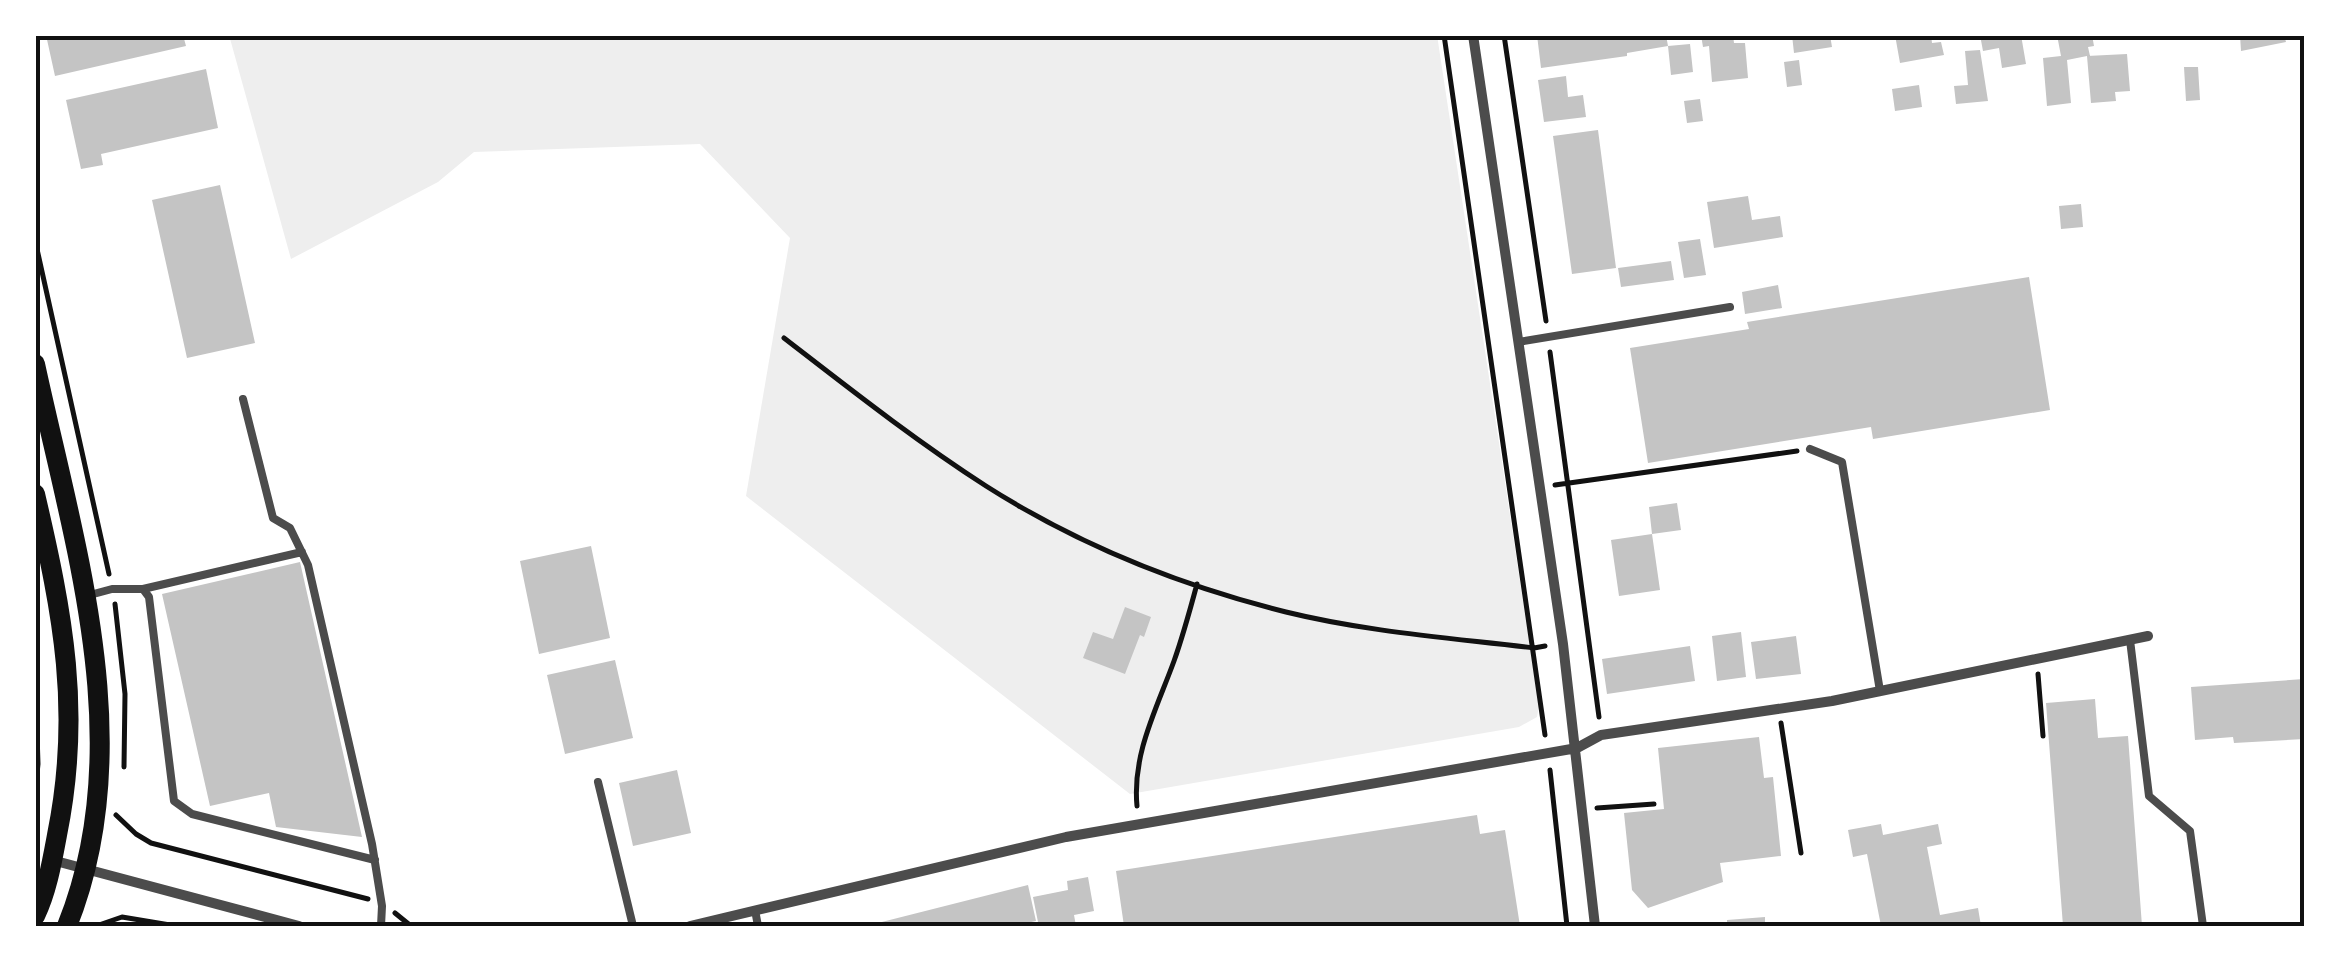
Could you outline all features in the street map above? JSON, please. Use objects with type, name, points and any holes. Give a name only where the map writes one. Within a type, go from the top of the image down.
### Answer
[{"type":"main road","points":[[35,364],[86,596],[96,665],[100,742],[94,824],[68,926]]},
{"type":"main road","points":[[35,494],[66,640],[70,704],[66,784],[52,860],[35,916]]},
{"type":"street","points":[[1474,35],[1563,644],[1596,926]]},
{"type":"street","points":[[690,926],[1066,837],[1577,748],[1602,735],[1779,710],[2148,636]]},
{"type":"street","points":[[52,860],[299,926]]},
{"type":"lane","points":[[1518,342],[1730,307]]},
{"type":"lane","points":[[243,399],[273,518],[290,528],[308,565],[376,860],[382,926]]},
{"type":"lane","points":[[1810,449],[1842,462],[1880,691]]},
{"type":"lane","points":[[86,596],[144,589],[302,552]]},
{"type":"lane","points":[[144,589],[152,616],[174,800],[192,814],[376,860]]},
{"type":"lane","points":[[2130,640],[2149,796],[2190,831],[2203,926]]},
{"type":"lane","points":[[598,782],[632,926]]},
{"type":"lane","points":[[755,910],[758,926]]},
{"type":"path","points":[[1444,35],[1534,648],[1567,926]]},
{"type":"path","points":[[1504,35],[1602,735]]},
{"type":"path","points":[[784,338],[988,487],[1063,530],[1149,568],[1286,612],[1356,626],[1534,648],[1563,644]]},
{"type":"path","points":[[1541,486],[1810,449]]},
{"type":"path","points":[[1138,824],[1140,756],[1197,584]]},
{"type":"path","points":[[2037,659],[2043,736]]},
{"type":"path","points":[[35,672],[35,792]]},
{"type":"path","points":[[1779,710],[1801,853]]},
{"type":"path","points":[[1584,810],[1654,804]]},
{"type":"path","points":[[116,815],[151,842],[366,898]]},
{"type":"path","points":[[96,926],[122,917],[176,926]]},
{"type":"shaded area","points":[[229,35],[1437,35],[1539,706],[1537,717],[1519,727],[1130,794],[746,496],[790,238],[700,144],[474,152],[438,182],[291,259]]},
{"type":"building","points":[[46,35],[183,35],[186,46],[55,76]]},
{"type":"building","points":[[1537,35],[1666,35],[1668,46],[1541,68]]},
{"type":"building","points":[[1701,35],[1733,35],[1734,43],[1745,43],[1748,78],[1712,82],[1709,46],[1703,47]]},
{"type":"building","points":[[1792,35],[1830,35],[1832,47],[1794,53]]},
{"type":"building","points":[[1895,35],[1931,35],[1932,43],[1941,42],[1944,55],[1900,63]]},
{"type":"building","points":[[1980,35],[2021,35],[2026,64],[2002,68],[1999,48],[1983,51]]},
{"type":"building","points":[[2057,35],[2092,35],[2094,46],[2088,47],[2090,56],[2127,54],[2130,91],[2115,92],[2116,101],[2091,103],[2087,56],[2067,60],[2071,103],[2047,106],[2043,58],[2061,56]]},
{"type":"building","points":[[2240,35],[2284,35],[2286,42],[2241,51]]},
{"type":"building","points":[[1690,44],[1693,72],[1671,75],[1668,46]]},
{"type":"building","points":[[1980,50],[1988,101],[1956,104],[1954,86],[1968,85],[1965,51]]},
{"type":"building","points":[[1799,60],[1802,85],[1787,87],[1784,62]]},
{"type":"building","points":[[2184,67],[2198,67],[2200,100],[2186,101]]},
{"type":"building","points":[[206,69],[218,128],[101,154],[103,165],[81,169],[66,100]]},
{"type":"building","points":[[1566,76],[1568,97],[1583,95],[1586,117],[1544,122],[1538,80]]},
{"type":"building","points":[[1919,85],[1922,107],[1895,111],[1892,89]]},
{"type":"building","points":[[1700,99],[1703,121],[1687,123],[1684,101]]},
{"type":"building","points":[[1598,130],[1616,268],[1572,274],[1553,136]]},
{"type":"building","points":[[220,185],[255,343],[187,358],[152,200]]},
{"type":"building","points":[[1748,196],[1752,220],[1780,216],[1783,237],[1714,248],[1707,202]]},
{"type":"building","points":[[2081,204],[2083,227],[2061,229],[2059,206]]},
{"type":"building","points":[[1700,239],[1706,275],[1684,278],[1678,242]]},
{"type":"building","points":[[1671,261],[1674,280],[1621,287],[1618,268]]},
{"type":"building","points":[[2029,277],[2050,410],[1873,439],[1871,427],[1648,463],[1630,348],[1749,329],[1747,322]]},
{"type":"building","points":[[1778,285],[1782,308],[1745,314],[1742,292]]},
{"type":"building","points":[[1677,503],[1681,530],[1652,534],[1649,507]]},
{"type":"building","points":[[1652,534],[1660,590],[1619,596],[1611,540]]},
{"type":"building","points":[[591,546],[610,638],[539,654],[520,561]]},
{"type":"building","points":[[300,562],[362,837],[276,827],[269,793],[210,806],[162,594]]},
{"type":"building","points":[[1125,607],[1151,617],[1125,674],[1083,658],[1093,632],[1113,639]]},
{"type":"building","points":[[1741,632],[1746,677],[1717,681],[1712,636]]},
{"type":"building","points":[[1796,636],[1801,674],[1756,679],[1751,642]]},
{"type":"building","points":[[1690,646],[1695,681],[1607,694],[1602,659]]},
{"type":"building","points":[[615,660],[633,738],[565,754],[547,675]]},
{"type":"building","points":[[2304,679],[2304,739],[2234,743],[2233,737],[2195,740],[2191,687]]},
{"type":"building","points":[[2095,699],[2098,738],[2128,736],[2142,926],[2063,926],[2046,703]]},
{"type":"building","points":[[1759,737],[1764,778],[1773,777],[1781,856],[1720,863],[1723,882],[1648,908],[1632,890],[1624,813],[1664,809],[1658,748]]},
{"type":"building","points":[[677,770],[691,833],[633,846],[619,783]]},
{"type":"building","points":[[1477,815],[1480,834],[1505,830],[1520,926],[1124,926],[1116,871]]},
{"type":"building","points":[[1881,824],[1883,835],[1938,824],[1942,844],[1927,847],[1940,915],[1978,908],[1981,926],[1881,926],[1867,854],[1853,857],[1848,830]]},
{"type":"building","points":[[1088,877],[1094,911],[1074,915],[1076,926],[1035,926],[1038,922],[1033,897],[1068,890],[1067,881]]},
{"type":"building","points":[[1028,885],[1036,921],[1013,926],[866,926]]},
{"type":"building","points":[[1765,917],[1765,926],[1727,926],[1727,920]]}]
